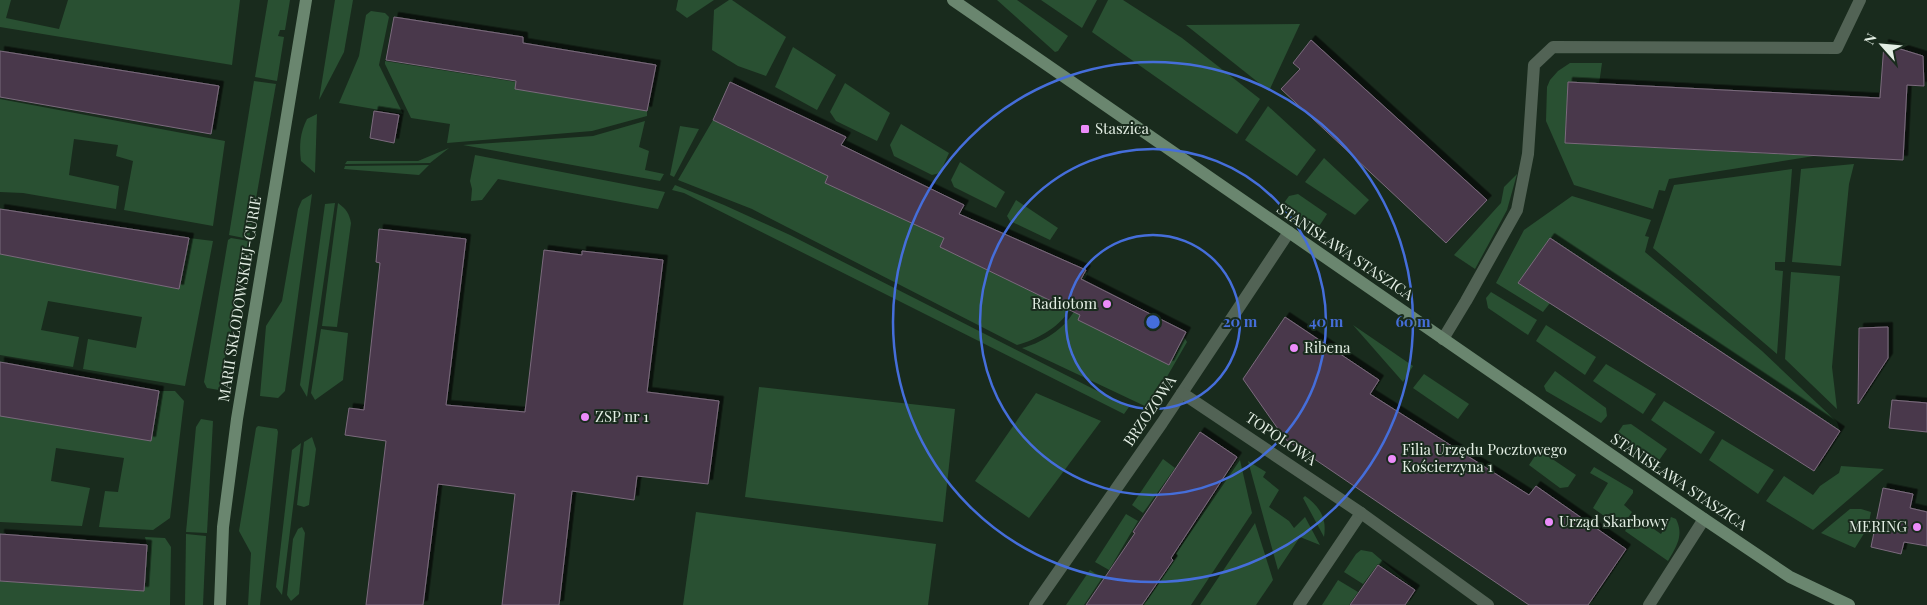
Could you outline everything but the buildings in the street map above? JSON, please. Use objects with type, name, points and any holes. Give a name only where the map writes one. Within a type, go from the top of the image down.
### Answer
[{"type":"street","name":"MARII SKŁODOWSKIEJ-CURIE","points":[[220,605],[223,527],[236,419],[306,0]]},
{"type":"street","name":"STANISŁAWA STASZICA","points":[[953,0],[1704,519],[1790,577],[1848,605]]},
{"type":"street","points":[[1443,339],[1517,210],[1528,154],[1534,65],[1553,47],[1837,48],[1860,0]]},
{"type":"street","name":"BRZOZOWA","points":[[1035,605],[1182,393],[1289,232]]},
{"type":"street","name":"TOPOLOWA","points":[[1182,393],[1361,513],[1488,605]]},
{"type":"street","points":[[1299,605],[1361,513]]},
{"type":"street","points":[[1650,605],[1704,519]]},
{"type":"green space","points":[[0,0],[11,0],[6,18],[59,29],[68,0],[240,0],[232,65],[0,27]]},
{"type":"green space","points":[[268,0],[290,0],[285,30],[280,30],[278,36],[284,37],[277,81],[255,77]]},
{"type":"green space","points":[[335,0],[353,0],[344,52],[319,100]]},
{"type":"green space","points":[[678,0],[714,0],[687,18],[676,10]]},
{"type":"green space","points":[[732,0],[786,37],[766,76],[738,66],[712,50],[714,10]]},
{"type":"green space","points":[[997,0],[1017,0],[1068,36],[1058,51],[1055,52]]},
{"type":"green space","points":[[1041,0],[1097,0],[1082,28]]},
{"type":"green space","points":[[1108,0],[1123,0],[1182,38],[1260,99],[1237,134],[1092,32]]},
{"type":"green space","points":[[371,11],[385,13],[389,17],[379,65],[403,114],[339,103],[359,56],[366,15]]},
{"type":"green space","points":[[1300,24],[1269,91],[1186,25]]},
{"type":"green space","points":[[793,47],[836,75],[817,110],[775,87]]},
{"type":"green space","points":[[385,61],[516,82],[515,89],[647,111],[647,116],[592,131],[447,143],[450,124],[411,118]]},
{"type":"green space","points":[[1570,63],[1602,63],[1599,84],[1568,82],[1565,143],[1814,156],[1669,179],[1665,191],[1659,190],[1653,209],[1574,185],[1546,121],[1547,87],[1558,71]]},
{"type":"green space","points":[[254,81],[276,84],[249,239],[229,235]]},
{"type":"green space","points":[[845,83],[890,113],[877,141],[836,121],[830,112]]},
{"type":"green space","points":[[0,99],[225,141],[213,226],[124,210],[133,161],[116,156],[118,145],[74,139],[69,175],[119,186],[116,209],[23,193],[0,192]]},
{"type":"green space","points":[[1268,106],[1316,150],[1297,176],[1245,140]]},
{"type":"green space","points":[[317,114],[315,173],[301,161],[300,144],[301,134],[307,119]]},
{"type":"green space","points":[[713,120],[828,176],[826,183],[944,238],[941,247],[1065,308],[1086,270],[1087,275],[1072,307],[1059,323],[1039,337],[1017,345],[752,209],[678,180]]},
{"type":"green space","points":[[645,121],[639,147],[649,151],[645,170],[664,174],[660,181],[463,145],[593,136]]},
{"type":"green space","points":[[901,124],[949,153],[940,173],[932,175],[894,156],[890,145]]},
{"type":"green space","points":[[680,126],[699,129],[674,177],[670,175]]},
{"type":"green space","points":[[449,148],[430,163],[345,164],[347,161],[418,161]]},
{"type":"green space","points":[[475,155],[665,192],[658,209],[498,179],[482,200],[471,201],[472,189],[470,181]]},
{"type":"green space","points":[[1324,158],[1369,200],[1355,215],[1305,182]]},
{"type":"green space","points":[[960,162],[1005,192],[996,208],[954,187],[951,180]]},
{"type":"green space","points":[[1854,164],[1849,184],[1841,266],[1792,262],[1801,169]]},
{"type":"green space","points":[[429,165],[419,175],[344,169],[345,166]]},
{"type":"green space","points":[[1792,169],[1785,262],[1775,262],[1775,270],[1783,271],[1777,354],[1653,248],[1674,185]]},
{"type":"green space","points":[[1517,174],[1507,210],[1475,269],[1454,255],[1501,203],[1504,187]]},
{"type":"green space","points":[[675,185],[790,235],[1129,407],[1124,414],[684,193],[672,190]]},
{"type":"green space","points":[[312,194],[285,391],[278,398],[260,396],[266,326],[282,301],[298,209],[302,200]]},
{"type":"green space","points":[[1298,194],[1327,214],[1316,231],[1281,207],[1289,196]]},
{"type":"green space","points":[[1572,196],[1651,220],[1645,236],[1649,237],[1645,252],[1762,351],[1837,422],[1840,431],[1550,238],[1519,283],[1550,303],[1543,312],[1496,283],[1524,230]]},
{"type":"green space","points":[[1016,200],[1058,228],[1050,240],[1010,221],[1007,216]]},
{"type":"green space","points":[[335,203],[307,397],[300,385],[325,204]]},
{"type":"green space","points":[[338,203],[347,212],[351,223],[337,327],[322,326]]},
{"type":"green space","points":[[189,238],[213,241],[185,386],[83,369],[88,339],[136,348],[142,317],[48,301],[41,330],[79,337],[73,367],[0,355],[0,254],[179,289]]},
{"type":"green space","points":[[231,238],[249,241],[219,390],[207,388],[204,382],[228,240]]},
{"type":"green space","points":[[1791,272],[1840,276],[1832,367],[1837,409],[1785,359]]},
{"type":"green space","points":[[1088,284],[1094,286],[1078,320],[1169,365],[1184,337],[1187,342],[1149,408],[1022,348],[1042,340],[1062,327],[1067,322]]},
{"type":"green space","points":[[1491,292],[1537,320],[1528,335],[1488,308],[1486,298]]},
{"type":"green space","points":[[1353,325],[1413,366],[1403,382]]},
{"type":"green space","points":[[1546,325],[1596,357],[1585,375],[1536,341]]},
{"type":"green space","points":[[321,329],[348,333],[343,380],[315,400],[311,393]]},
{"type":"green space","points":[[1606,364],[1656,394],[1643,414],[1593,381]]},
{"type":"green space","points":[[1555,371],[1606,408],[1607,416],[1601,423],[1546,391],[1544,386]]},
{"type":"green space","points":[[1424,374],[1469,404],[1458,419],[1413,388]]},
{"type":"green space","points":[[759,387],[955,409],[943,522],[745,497]]},
{"type":"green space","points":[[159,391],[175,391],[184,401],[170,518],[153,530],[99,527],[105,491],[118,492],[124,458],[56,448],[51,481],[90,488],[82,526],[0,522],[0,416],[151,441]]},
{"type":"green space","points":[[1036,393],[1101,421],[1029,518],[975,481]]},
{"type":"green space","points":[[1664,401],[1715,432],[1701,454],[1651,420]]},
{"type":"green space","points":[[201,419],[213,421],[207,533],[186,532],[196,427]]},
{"type":"green space","points":[[1631,424],[1667,449],[1655,466],[1617,434],[1623,425]]},
{"type":"green space","points":[[258,426],[277,429],[278,432],[260,605],[248,605],[251,553],[239,531],[256,428]]},
{"type":"green space","points":[[312,437],[316,449],[309,505],[304,507],[297,505],[304,442]]},
{"type":"green space","points":[[1722,439],[1774,470],[1758,494],[1709,460]]},
{"type":"green space","points":[[301,443],[282,595],[276,587],[292,450]]},
{"type":"green space","points":[[1539,450],[1576,475],[1568,487],[1560,488],[1529,465]]},
{"type":"green space","points":[[1163,459],[1175,468],[1143,513],[1132,505]]},
{"type":"green space","points":[[1240,460],[1252,513],[1191,605],[1144,605],[1177,556],[1176,554]]},
{"type":"green space","points":[[1248,461],[1266,472],[1263,477],[1279,490],[1269,507],[1289,521],[1294,528],[1305,517],[1320,545],[1300,537],[1278,570]]},
{"type":"green space","points":[[1841,466],[1884,469],[1813,530],[1766,501],[1784,476],[1813,495],[1820,486],[1839,473]]},
{"type":"green space","points":[[1594,467],[1633,490],[1633,493],[1624,505],[1632,512],[1621,528],[1593,508],[1608,483],[1590,473]]},
{"type":"green space","points":[[1305,496],[1315,504],[1321,514],[1325,530],[1324,537],[1303,498]]},
{"type":"green space","points":[[1850,509],[1861,509],[1871,512],[1868,527],[1855,548],[1821,533]]},
{"type":"green space","points":[[696,512],[936,544],[928,605],[683,605]]},
{"type":"green space","points":[[1126,514],[1138,521],[1109,570],[1095,562]]},
{"type":"green space","points":[[1635,516],[1661,534],[1671,517],[1676,519],[1679,535],[1677,545],[1668,561],[1625,531]]},
{"type":"green space","points":[[1255,523],[1273,580],[1256,605],[1200,605]]},
{"type":"green space","points":[[302,527],[305,533],[299,594],[291,601],[287,595],[293,539],[298,529]]},
{"type":"green space","points":[[186,534],[206,536],[203,605],[185,605]]},
{"type":"green space","points":[[145,537],[165,538],[171,547],[170,605],[0,605],[0,581],[143,591],[147,545]]},
{"type":"green space","points":[[1361,550],[1372,552],[1413,587],[1378,564],[1363,584],[1344,572],[1356,554]]},
{"type":"green space","points":[[1090,570],[1102,578],[1084,605],[1066,605]]},
{"type":"green space","points":[[1338,580],[1358,592],[1349,605],[1322,605]]},
{"type":"place","name":"Staszica","points":[[1085,129]]},
{"type":"place","name":"Radiotom","points":[[1107,304]]},
{"type":"place","name":"Ribena","points":[[1294,348]]},
{"type":"place","name":"ZSP nr 1","points":[[585,417]]},
{"type":"place","name":"Filia Urzędu Pocztowego Kościerzyna 1","points":[[1392,459]]},
{"type":"place","name":"Urząd Skarbowy","points":[[1549,522]]},
{"type":"place","name":"MERING","points":[[1917,527]]}]
